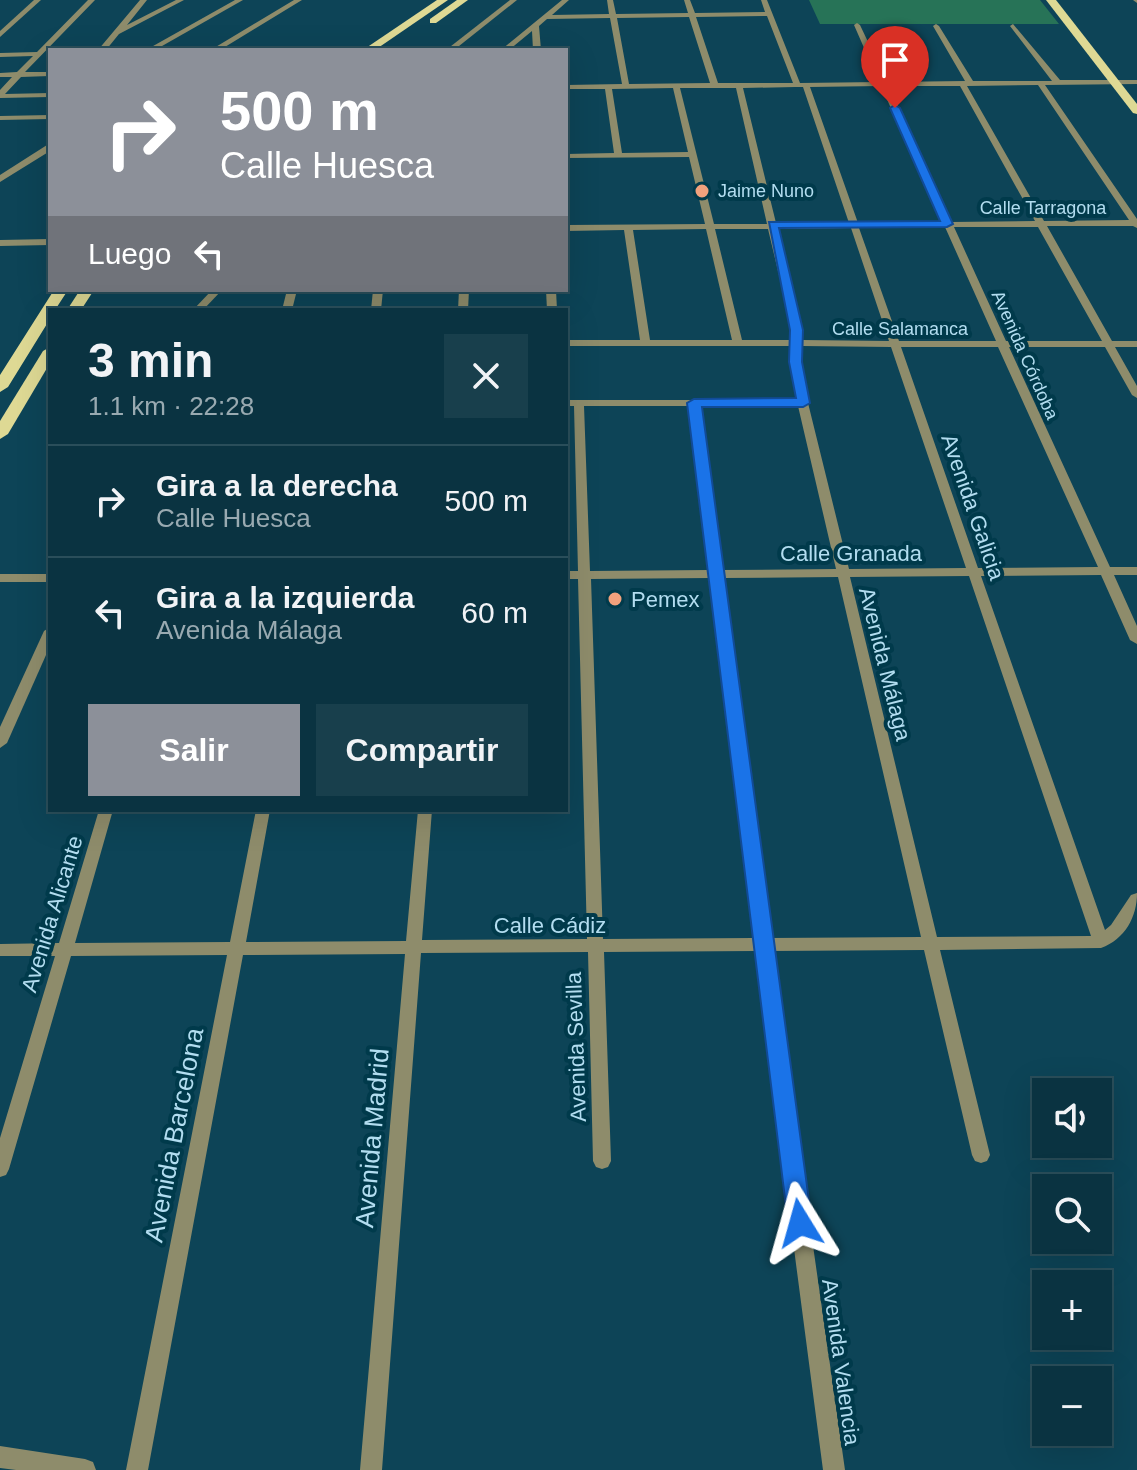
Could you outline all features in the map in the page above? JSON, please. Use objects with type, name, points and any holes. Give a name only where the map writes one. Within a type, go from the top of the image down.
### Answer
[{"type":"main road","points":[[371,48],[443,0]]},
{"type":"main road","points":[[403,42],[463,0]]},
{"type":"main road","points":[[1051,0],[1137,111]]},
{"type":"main road","points":[[1065,0],[1135,85]]},
{"type":"main road","points":[[0,387],[48,311]]},
{"type":"main road","points":[[0,434],[48,354]]},
{"type":"street","points":[[0,35],[38,0]]},
{"type":"street","points":[[0,95],[92,0]]},
{"type":"street","points":[[104,48],[144,0]]},
{"type":"street","points":[[116,33],[181,0]]},
{"type":"street","points":[[154,48],[240,0]]},
{"type":"street","points":[[218,48],[299,0]]},
{"type":"street","points":[[453,48],[514,0]]},
{"type":"street","points":[[507,48],[566,0]]},
{"type":"street","points":[[610,0],[626,87]]},
{"type":"street","points":[[687,0],[715,86]]},
{"type":"street","name":"Avenida Galicia","points":[[764,0],[802,86],[854,224],[1101,942]]},
{"type":"street","points":[[545,17],[770,14]]},
{"type":"street","points":[[535,25],[537,48]]},
{"type":"street","name":"Avenida Córdoba","points":[[857,25],[1137,640]]},
{"type":"street","points":[[936,26],[1137,395]]},
{"type":"street","points":[[1013,26],[1057,82]]},
{"type":"street","points":[[0,55],[48,54]]},
{"type":"street","points":[[0,75],[48,74]]},
{"type":"street","points":[[568,87],[1057,82],[1135,85]]},
{"type":"street","points":[[1040,83],[1137,224]]},
{"type":"street","name":"Avenida Málaga","points":[[739,86],[797,330],[796,362],[803,403],[981,1155]]},
{"type":"street","points":[[608,87],[618,155]]},
{"type":"street","points":[[676,87],[738,344]]},
{"type":"street","points":[[0,95],[48,95]]},
{"type":"street","points":[[0,118],[48,117]]},
{"type":"street","points":[[0,179],[48,148]]},
{"type":"street","points":[[568,156],[692,154]]},
{"type":"street","name":"Calle Tarragona","points":[[568,228],[1137,224]]},
{"type":"street","points":[[628,227],[646,344]]},
{"type":"street","points":[[0,243],[48,242]]},
{"type":"street","points":[[200,308],[215,292]]},
{"type":"street","name":"Calle Salamanca","points":[[568,343],[1137,344]]},
{"type":"street","points":[[572,403],[803,403]]},
{"type":"street","name":"Avenida Sevilla","points":[[572,403],[582,575],[602,1161]]},
{"type":"street","name":"Avenida Valencia","points":[[694,403],[762,945],[834,1470]]},
{"type":"street","name":"Calle Granada","points":[[568,575],[1137,571]]},
{"type":"street","points":[[0,578],[48,578]]},
{"type":"street","points":[[0,743],[48,635]]},
{"type":"street","name":"Avenida Alicante","points":[[0,1169],[105,812]]},
{"type":"street","name":"Avenida Barcelona","points":[[137,1470],[263,812]]},
{"type":"street","name":"Avenida Madrid","points":[[371,1470],[425,812]]},
{"type":"street","points":[[1101,942],[1117,929],[1137,899]]},
{"type":"street","name":"Calle Cádiz","points":[[0,950],[1101,942]]},
{"type":"street","points":[[0,1457],[85,1470]]},
{"type":"green space","points":[[809,0],[1040,0],[1059,24],[820,24]]},
{"type":"place","name":"Jaime Nuno","points":[[702,191]]},
{"type":"place","name":"Pemex","points":[[615,599]]},
{"type":"route","points":[[800,1223],[694,403],[803,403],[796,362],[797,330],[773,225],[947,224],[895,108]]}]
